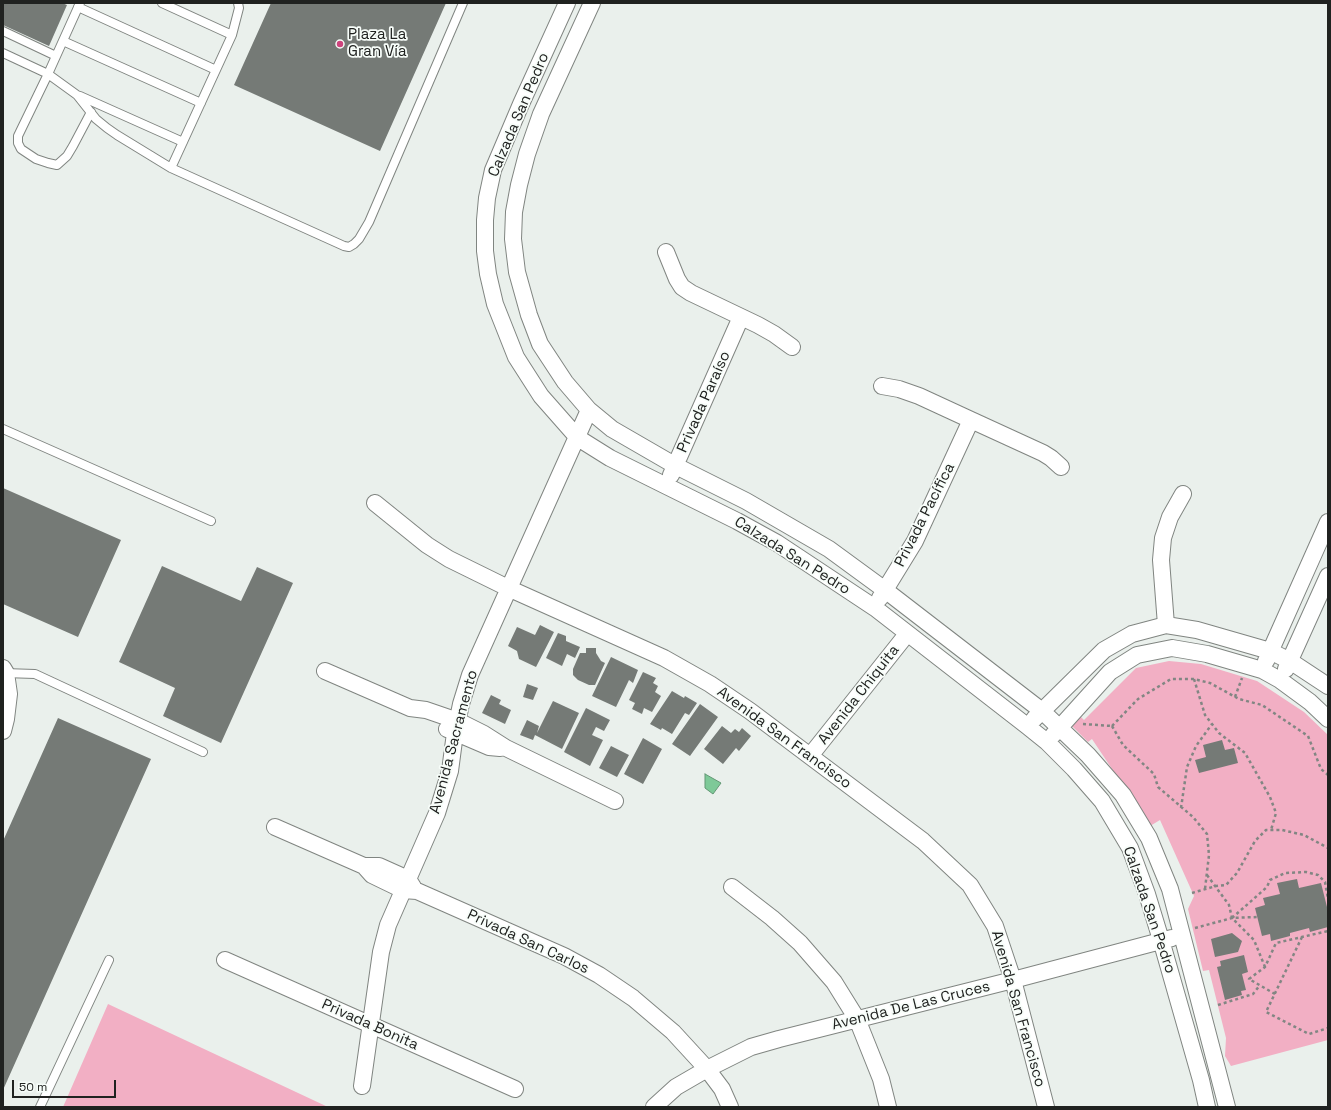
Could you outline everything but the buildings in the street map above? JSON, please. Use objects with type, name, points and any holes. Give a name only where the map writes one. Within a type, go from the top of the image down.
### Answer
[{"type":"street","name":"Calzada San Pedro","points":[[567,3],[520,104],[493,170],[487,198],[485,244],[488,274],[495,304],[516,357],[541,396],[578,438],[610,458],[737,521],[777,543],[875,608],[1047,742],[1074,769],[1102,801],[1130,848],[1147,894],[1161,940],[1201,1080],[1207,1107]]},
{"type":"street","name":"Calzada San Pedro","points":[[592,3],[541,114],[527,154],[514,212],[513,239],[517,272],[528,315],[540,344],[564,382],[589,410],[612,429],[676,466],[746,501],[829,549],[885,590],[1042,711],[1060,726],[1088,755],[1123,795],[1149,838],[1187,932],[1218,1074],[1227,1107]]},
{"type":"street","points":[[520,104],[541,114]]},
{"type":"street","points":[[666,252],[677,279],[682,287],[691,293],[774,334],[792,347]]},
{"type":"street","name":"Privada Paraíso","points":[[667,486],[741,318]]},
{"type":"street","points":[[882,386],[899,389],[919,396],[1042,453],[1051,458],[1060,467]]},
{"type":"street","name":"Avenida Sacramento","points":[[362,1086],[372,1026],[381,952],[388,925],[409,887],[437,813],[450,772],[461,704],[470,675],[508,588],[578,438],[589,410]]},
{"type":"street","name":"Privada Pacífica","points":[[875,608],[910,552],[971,420]]},
{"type":"street","points":[[1166,625],[1161,560],[1163,538],[1170,517],[1183,494]]},
{"type":"street","name":"Avenida San Francisco","points":[[375,503],[427,545],[449,559],[508,588],[664,658],[710,684],[750,711],[923,841],[970,885],[995,926],[1013,980],[1046,1107]]},
{"type":"street","points":[[1262,670],[1328,522]]},
{"type":"street","points":[[1280,680],[1328,576]]},
{"type":"street","points":[[1027,726],[1104,650],[1132,634],[1166,625],[1197,630],[1270,651],[1290,661],[1328,686]]},
{"type":"street","name":"Avenida Chiquita","points":[[810,756],[907,634]]},
{"type":"street","points":[[1047,742],[1110,672],[1137,655],[1172,648],[1206,654],[1262,670],[1280,680],[1310,702],[1328,719]]},
{"type":"street","points":[[3,731],[10,694],[4,671]]},
{"type":"street","points":[[325,671],[410,708],[422,717],[457,727],[489,747],[506,748],[615,801]]},
{"type":"street","name":"Privada San Carlos","points":[[275,827],[364,866],[372,875],[409,887],[564,956],[599,975],[633,998],[673,1032],[707,1069],[722,1089],[730,1107]]},
{"type":"street","points":[[732,887],[772,918],[800,943],[834,982],[857,1019],[880,1079],[888,1107]]},
{"type":"street","name":"Avenida De Las Cruces","points":[[654,1107],[676,1086],[751,1047],[1013,980],[1187,932]]},
{"type":"street","name":"Privada Bonita","points":[[225,960],[516,1089]]},
{"type":"street","points":[[1201,1080],[1218,1074]]},
{"type":"lane","points":[[162,3],[232,35]]},
{"type":"lane","points":[[171,168],[232,35],[239,8],[238,3]]},
{"type":"lane","points":[[77,95],[102,123],[117,135],[171,168],[349,247],[354,244],[363,234],[369,222],[463,3]]},
{"type":"lane","points":[[91,112],[74,146],[67,156],[57,165],[48,164],[36,159],[21,149],[18,143],[18,136],[79,5],[216,70]]},
{"type":"lane","points":[[3,31],[56,56]]},
{"type":"lane","points":[[63,41],[201,103]]},
{"type":"lane","points":[[3,53],[48,74],[77,95],[183,142]]},
{"type":"lane","points":[[3,429],[211,521]]},
{"type":"lane","points":[[4,671],[36,674],[203,752]]},
{"type":"lane","points":[[40,1107],[109,960]]},
{"type":"path","points":[[1235,697],[1243,676]]},
{"type":"path","points":[[1078,724],[1112,726],[1138,699],[1171,679],[1194,679],[1210,683],[1235,697],[1262,705],[1308,736],[1321,770],[1328,775]]},
{"type":"path","points":[[1194,679],[1206,715],[1219,733],[1244,753],[1270,797],[1276,813],[1271,830]]},
{"type":"path","points":[[1181,808],[1187,767],[1196,746],[1212,724]]},
{"type":"path","points":[[1112,726],[1123,744],[1154,774],[1158,787],[1193,817],[1207,834],[1209,856],[1205,889]]},
{"type":"path","points":[[1192,893],[1216,886],[1226,886],[1237,873],[1254,841],[1266,830],[1282,830],[1304,835],[1328,848]]},
{"type":"path","points":[[1232,918],[1267,887],[1270,880],[1285,874],[1306,872],[1318,875],[1325,882],[1328,899]]},
{"type":"path","points":[[1206,875],[1216,886],[1229,905],[1232,918],[1254,940],[1265,966]]},
{"type":"path","points":[[1187,932],[1232,918],[1257,917]]},
{"type":"path","points":[[1275,994],[1249,979],[1265,966],[1276,944],[1328,931]]},
{"type":"path","points":[[1302,937],[1266,1012],[1308,1034],[1328,1028]]},
{"type":"path","points":[[1218,1005],[1253,994],[1260,985]]},
{"type":"shaded area","points":[[1169,661],[1201,664],[1257,681],[1304,712],[1328,735],[1328,1040],[1231,1066],[1225,1056],[1226,1038],[1209,970],[1203,971],[1188,909],[1194,896],[1160,820],[1150,826],[1092,739],[1088,742],[1070,724],[1079,715],[1084,720],[1136,668]]},
{"type":"shaded area","points":[[705,774],[721,783],[713,794],[705,788]]},
{"type":"shaded area","points":[[108,1004],[328,1107],[63,1107]]},
{"type":"place","name":"Plaza La Gran Vía","points":[[340,44]]}]
